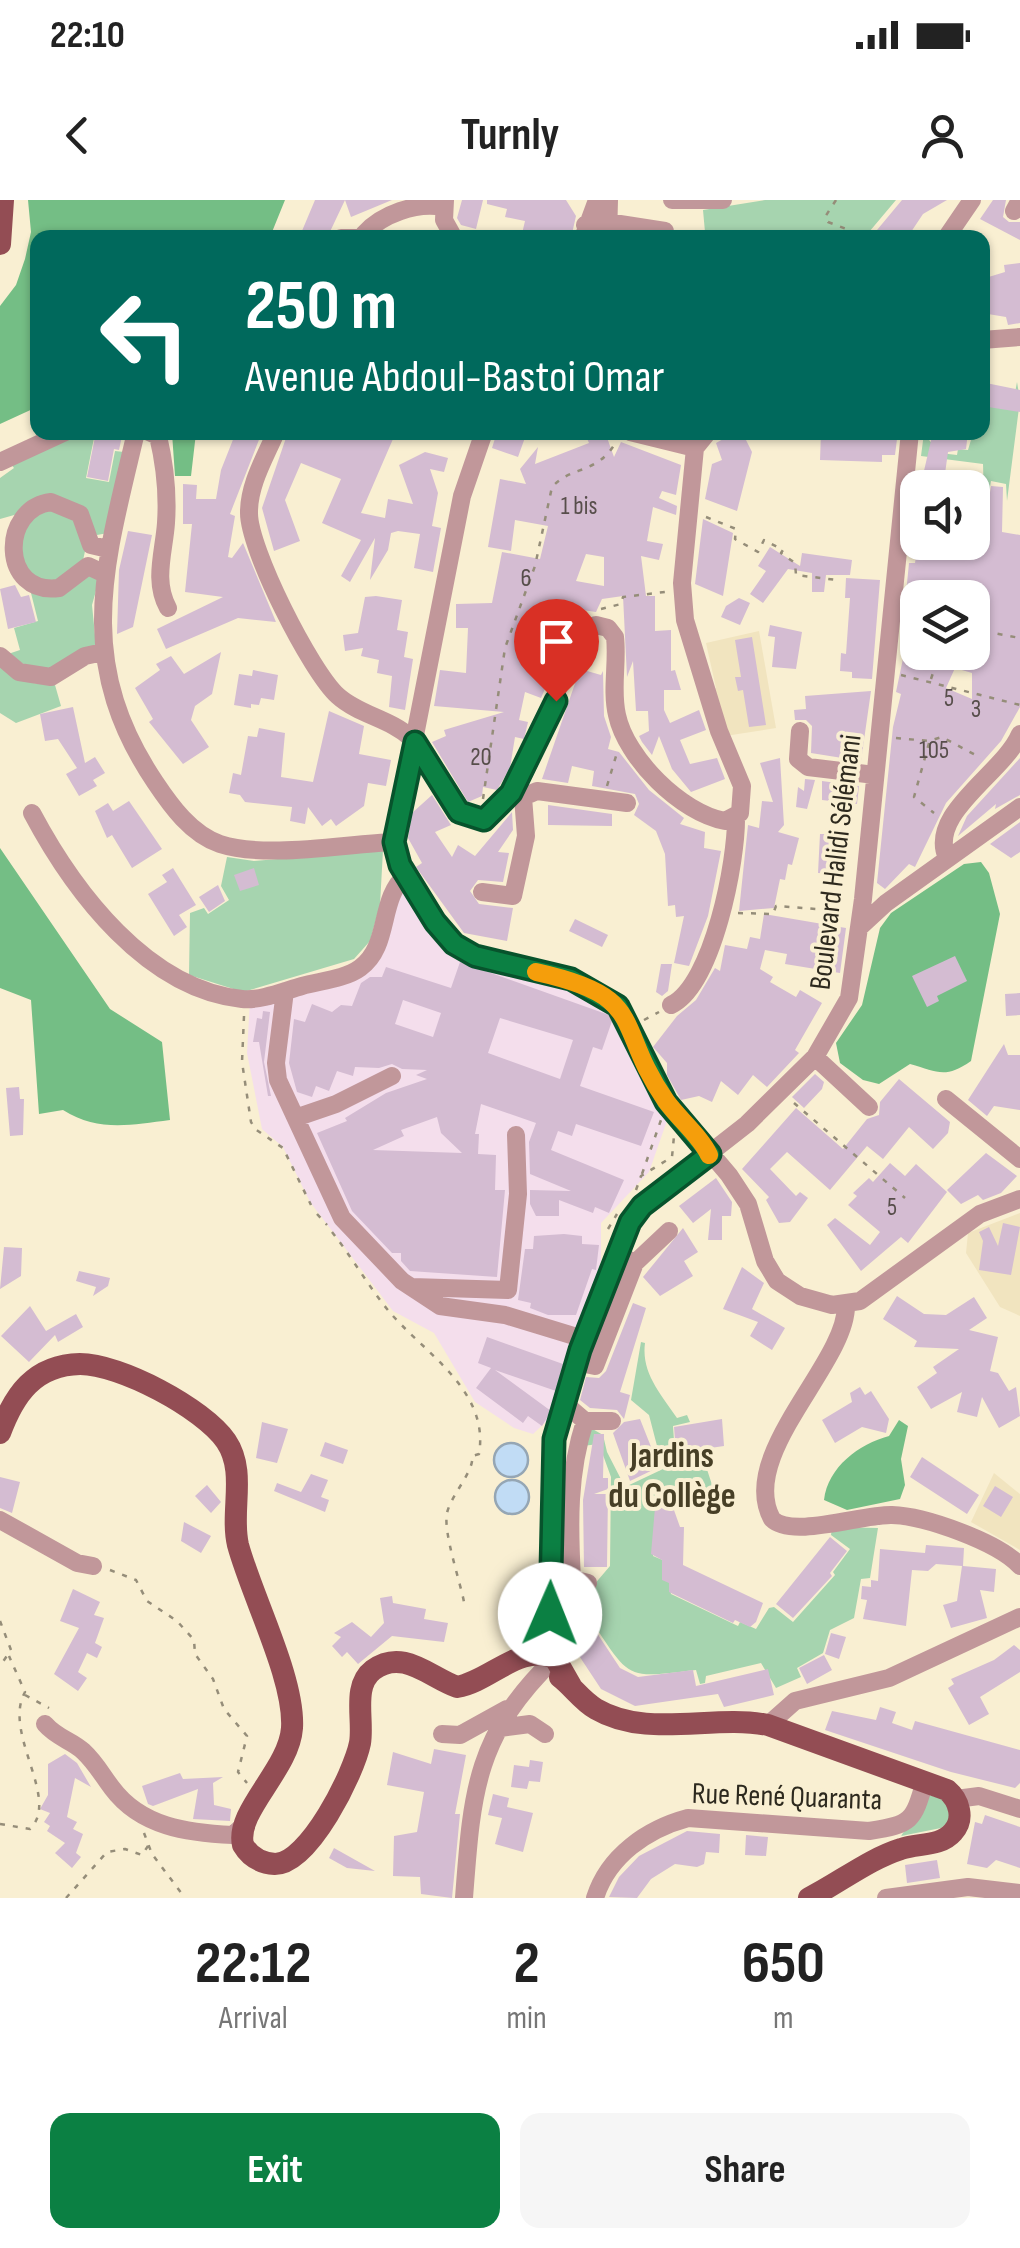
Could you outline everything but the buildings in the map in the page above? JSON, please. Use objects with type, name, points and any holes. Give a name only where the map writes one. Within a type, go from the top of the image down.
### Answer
[{"type":"main road","points":[[0,244],[3,200]]},
{"type":"main road","points":[[0,1433],[10,1402],[22,1389],[58,1368],[84,1364],[140,1380],[198,1415],[225,1438],[236,1464],[239,1548],[292,1711],[286,1756],[243,1826],[243,1845],[254,1858],[279,1864],[296,1856],[354,1766],[360,1741],[360,1700],[367,1676],[391,1660],[404,1660],[453,1690],[470,1692],[545,1660],[590,1706],[630,1722],[744,1720],[768,1725],[925,1782],[956,1799],[959,1818],[953,1832],[939,1842],[900,1849],[809,1898]]},
{"type":"street","points":[[579,200],[584,230]]},
{"type":"street","points":[[584,230],[597,200]]},
{"type":"street","points":[[608,230],[609,200]]},
{"type":"street","points":[[665,230],[676,201],[723,200]]},
{"type":"street","points":[[951,230],[972,200]]},
{"type":"street","points":[[371,230],[386,216],[430,204],[444,204],[444,220],[450,230]]},
{"type":"street","points":[[990,339],[1020,337]]},
{"type":"street","points":[[0,462],[48,440]]},
{"type":"street","points":[[134,440],[104,573],[103,652],[126,735],[138,756],[176,811],[208,838],[259,849],[394,842]]},
{"type":"street","points":[[159,440],[166,488],[160,594],[168,608]]},
{"type":"street","points":[[273,440],[250,492],[248,516],[279,599],[318,672],[334,693],[415,742],[459,812],[484,820],[517,795],[538,791],[627,803]]},
{"type":"street","points":[[481,440],[462,496],[394,842],[406,875],[435,922],[462,949],[494,963],[571,979],[618,1006],[666,1102],[748,1204],[764,1260],[776,1281],[800,1296],[846,1306],[873,1294],[980,1214],[1020,1198]]},
{"type":"street","points":[[662,440],[695,448]]},
{"type":"street","points":[[671,1005],[694,984],[707,961],[736,816],[744,804],[742,786],[690,642],[682,591],[695,448],[702,440]]},
{"type":"street","name":"Boulevard Halidi Sélémani","points":[[545,1660],[550,1614],[552,1454],[576,1362],[587,1340],[615,1252],[642,1206],[710,1154],[815,1057],[849,998],[860,928],[857,903],[875,775],[909,440]]},
{"type":"street","points":[[104,573],[88,566],[59,588],[30,585],[13,571],[6,552],[8,536],[24,512],[38,503],[51,502],[80,514],[91,545],[108,549]]},
{"type":"street","points":[[482,892],[513,896],[526,836],[517,795],[581,637],[596,624],[615,636],[616,710],[625,736],[648,767],[691,806],[716,819],[736,816]]},
{"type":"street","points":[[0,656],[18,672],[51,677],[85,656],[103,652]]},
{"type":"street","points":[[800,731],[798,759],[808,767],[875,775]]},
{"type":"street","points":[[946,858],[942,847],[947,823],[1020,734]]},
{"type":"street","points":[[860,928],[886,903],[1020,807]]},
{"type":"street","points":[[32,813],[90,898],[148,961],[170,976],[244,1000],[358,970],[372,956],[394,888],[406,875]]},
{"type":"street","points":[[857,903],[886,903]]},
{"type":"street","points":[[285,991],[277,1073],[342,1218],[412,1287],[440,1306],[505,1316],[587,1340]]},
{"type":"street","points":[[815,1057],[869,1107]]},
{"type":"street","points":[[298,1117],[392,1076]]},
{"type":"street","points":[[946,1099],[1020,1159]]},
{"type":"street","points":[[412,1287],[508,1290],[518,1194],[516,1135]]},
{"type":"street","points":[[576,1362],[595,1366],[635,1263],[669,1231]]},
{"type":"street","points":[[615,1252],[635,1263]]},
{"type":"street","points":[[846,1306],[844,1328],[796,1405],[772,1465],[765,1495],[772,1519],[787,1528],[880,1515],[914,1518],[990,1546],[1020,1566]]},
{"type":"street","points":[[564,1402],[584,1420],[612,1420]]},
{"type":"street","points":[[584,1420],[573,1458],[570,1547],[572,1579],[588,1584]]},
{"type":"street","points":[[0,1520],[77,1563],[94,1566]]},
{"type":"street","points":[[550,1546],[570,1547]]},
{"type":"street","points":[[768,1725],[795,1701],[889,1678],[1020,1617]]},
{"type":"street","points":[[464,1898],[474,1789],[507,1710],[545,1660]]},
{"type":"street","points":[[442,1734],[460,1736],[507,1710]]},
{"type":"street","points":[[46,1724],[63,1742],[82,1750],[107,1777],[112,1789],[142,1816],[200,1834],[233,1835],[243,1826]]},
{"type":"street","points":[[500,1728],[530,1724],[545,1734]]},
{"type":"street","name":"Rue René Quaranta","points":[[595,1898],[599,1884],[626,1850],[663,1824],[688,1818],[870,1831],[898,1826],[914,1815],[925,1782]]},
{"type":"street","points":[[956,1799],[979,1796],[1020,1808]]},
{"type":"street","points":[[886,1898],[968,1888],[1020,1893]]},
{"type":"path","points":[[836,200],[836,206],[825,216],[828,222],[849,230]]},
{"type":"path","points":[[484,820],[482,804],[505,648],[535,566],[552,487],[558,480],[600,464],[616,440]]},
{"type":"path","points":[[690,511],[736,529],[735,539],[758,552],[764,540],[784,550],[781,553],[795,562],[796,575],[837,580]]},
{"type":"path","points":[[596,624],[602,606],[621,604],[622,597],[682,591]]},
{"type":"path","points":[[990,632],[1020,638]]},
{"type":"path","points":[[930,681],[934,670]]},
{"type":"path","points":[[884,673],[1020,705]]},
{"type":"path","points":[[604,798],[625,736]]},
{"type":"path","points":[[879,736],[929,742],[942,736],[958,742],[994,768]]},
{"type":"path","points":[[929,742],[914,797],[947,823]]},
{"type":"path","points":[[719,913],[773,914],[776,906],[844,911],[857,903]]},
{"type":"path","points":[[244,1000],[242,1062],[251,1122],[255,1130],[283,1148],[310,1205]]},
{"type":"path","points":[[638,1023],[671,1005]]},
{"type":"path","points":[[781,1092],[905,1198]]},
{"type":"path","points":[[642,1176],[672,1156],[673,1127],[664,1110]]},
{"type":"path","points":[[642,1206],[631,1198],[661,1120]]},
{"type":"path","points":[[674,1144],[685,1152]]},
{"type":"path","points":[[317,1214],[387,1309],[444,1364],[480,1420],[479,1454],[472,1456],[471,1471],[456,1486],[447,1514],[464,1602]]},
{"type":"path","points":[[94,1566],[136,1580],[147,1601],[178,1621],[194,1640],[195,1654],[213,1679],[224,1709],[247,1736],[238,1772],[247,1782],[246,1792]]},
{"type":"path","points":[[0,1621],[25,1695],[46,1704],[46,1724]]},
{"type":"path","points":[[0,1666],[9,1656]]},
{"type":"path","points":[[0,1824],[27,1829],[36,1822],[36,1772],[28,1762],[16,1714],[25,1695]]},
{"type":"path","points":[[142,1816],[148,1846],[185,1898]]},
{"type":"path","points":[[66,1898],[107,1852],[125,1849],[142,1855],[148,1846]]},
{"type":"shaded area","points":[[759,631],[776,728],[725,736],[709,690],[716,688],[706,643]]},
{"type":"shaded area","points":[[401,892],[408,894],[453,953],[517,976],[569,987],[606,1004],[618,1017],[651,1100],[669,1115],[649,1172],[601,1223],[601,1261],[567,1373],[551,1417],[533,1434],[514,1428],[475,1402],[434,1333],[393,1311],[310,1202],[283,1147],[262,1129],[247,1053],[250,1000],[370,970],[379,960]]},
{"type":"shaded area","points":[[1020,1213],[1020,1316],[1000,1307],[966,1253],[968,1233]]},
{"type":"shaded area","points":[[994,1473],[1020,1494],[1020,1550],[971,1522]]},
{"type":"green space","points":[[28,200],[285,200],[273,230],[31,230]]},
{"type":"green space","points":[[765,200],[896,200],[871,230],[705,230],[703,210]]},
{"type":"green space","points":[[30,236],[30,410],[0,424],[0,306],[16,285]]},
{"type":"green space","points":[[1017,382],[1020,400],[1007,501],[1006,484],[991,481],[990,487],[990,470],[983,470],[983,464],[921,456],[923,440],[929,440],[940,453],[957,455],[958,449],[968,450],[971,440],[990,440],[990,407],[1012,409]]},
{"type":"green space","points":[[60,440],[94,440],[86,478],[109,482],[115,451],[124,452],[108,533],[97,535],[64,501],[0,519],[0,478],[14,468],[11,464]]},
{"type":"green space","points":[[172,440],[195,440],[191,476],[175,476]]},
{"type":"green space","points":[[34,509],[70,513],[87,542],[82,565],[66,581],[31,581],[13,536]]},
{"type":"green space","points":[[87,573],[99,580],[92,605],[96,645],[53,673],[31,669],[8,654],[20,650],[14,628],[38,621],[31,593]]},
{"type":"green space","points":[[0,663],[33,683],[55,685],[61,706],[16,723],[0,713]]},
{"type":"green space","points":[[0,848],[110,1009],[162,1042],[170,1120],[115,1125],[89,1122],[63,1110],[39,1114],[31,1000],[0,988]]},
{"type":"green space","points":[[383,850],[380,905],[370,941],[354,959],[243,992],[189,975],[190,913],[204,908],[208,914],[229,900],[221,886],[227,857],[254,861]]},
{"type":"green space","points":[[981,862],[989,873],[1000,914],[971,1061],[948,1072],[910,1064],[879,1084],[863,1080],[840,1063],[836,1043],[862,1005],[880,928],[891,913],[964,864]]},
{"type":"green space","points":[[641,1342],[645,1343],[646,1364],[659,1392],[677,1418],[687,1415],[690,1422],[673,1426],[675,1455],[702,1454],[715,1494],[656,1495],[653,1556],[665,1561],[671,1594],[738,1626],[740,1622],[756,1629],[769,1608],[774,1607],[793,1622],[835,1575],[833,1572],[850,1549],[831,1535],[832,1527],[878,1528],[870,1578],[861,1579],[854,1618],[830,1630],[823,1653],[797,1668],[801,1677],[776,1688],[761,1663],[706,1676],[705,1683],[700,1684],[696,1670],[643,1674],[615,1656],[593,1623],[568,1636],[556,1623],[557,1586],[587,1593],[610,1566],[611,1477],[599,1444],[582,1446],[589,1427],[603,1435],[625,1487],[663,1469],[649,1415],[631,1400]]},
{"type":"green space","points":[[899,1420],[908,1426],[901,1459],[905,1485],[900,1499],[847,1510],[824,1500],[838,1467],[856,1451],[889,1436]]},
{"type":"green space","points":[[929,1795],[949,1801],[951,1820],[941,1828],[901,1836]]},
{"type":"water","points":[[511,1443],[523,1448],[528,1460],[523,1472],[511,1477],[499,1472],[494,1460],[499,1448]]},
{"type":"water","points":[[512,1480],[524,1485],[529,1497],[524,1509],[512,1514],[500,1509],[495,1497],[500,1485]]},
{"type":"slow traffic","points":[[536,972],[571,979],[600,992],[618,1006],[629,1021],[666,1102],[709,1155]]},
{"type":"district","name":"Jardins du Collège","points":[[672,1475]]},
{"type":"route","points":[[550,1614],[552,1454],[580,1350],[587,1340],[615,1252],[630,1222],[642,1206],[710,1154],[666,1102],[629,1021],[618,1006],[600,992],[571,979],[494,963],[454,944],[421,901],[400,865],[394,842],[415,742],[459,812],[469,819],[484,820],[511,793],[556,701]]}]
